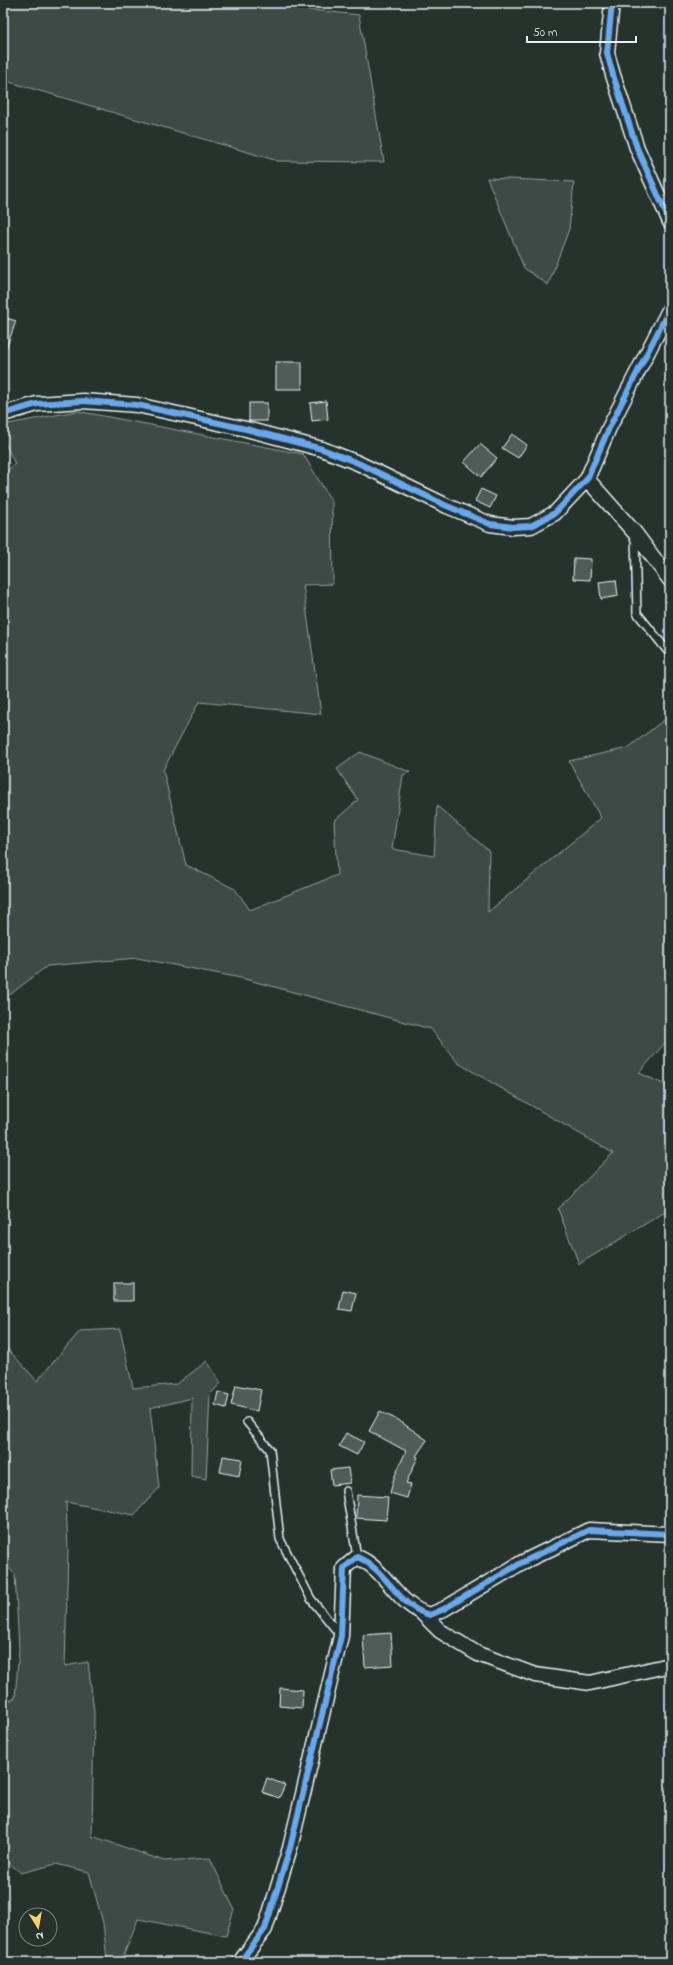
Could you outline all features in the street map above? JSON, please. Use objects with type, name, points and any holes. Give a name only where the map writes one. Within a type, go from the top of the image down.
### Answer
[{"type":"street","points":[[612,3],[607,53],[637,148],[670,222]]},
{"type":"street","points":[[3,414],[37,404],[83,401],[137,405],[246,429],[322,449],[358,463],[447,506],[490,524],[513,527],[530,526],[555,513],[587,479],[609,428],[670,308]]},
{"type":"street","points":[[587,479],[635,533],[670,580]]},
{"type":"street","points":[[240,1962],[265,1929],[290,1848],[341,1636],[344,1568],[358,1557],[368,1561],[411,1608],[430,1615],[444,1609],[521,1562],[589,1530],[670,1534]]},
{"type":"street","points":[[422,1613],[440,1632],[478,1654],[535,1675],[590,1683],[670,1665]]},
{"type":"lane","points":[[635,533],[637,613],[660,644],[670,654]]},
{"type":"lane","points":[[247,1422],[270,1450],[280,1539],[311,1599],[341,1636]]},
{"type":"lane","points":[[346,1491],[358,1557]]},
{"type":"shaded area","points":[[3,3],[246,3],[359,15],[384,162],[278,161],[3,80]]},
{"type":"shaded area","points":[[487,178],[574,182],[569,229],[548,285],[524,268]]},
{"type":"shaded area","points":[[77,411],[303,454],[332,502],[333,584],[303,585],[321,714],[199,702],[163,770],[186,865],[235,889],[250,910],[337,875],[334,821],[358,800],[337,769],[360,752],[410,772],[403,775],[392,849],[434,856],[437,806],[489,851],[488,912],[601,818],[569,761],[628,748],[670,715],[670,1037],[639,1073],[670,1087],[670,1209],[579,1264],[558,1209],[613,1153],[458,1063],[431,1029],[241,978],[137,958],[47,966],[3,1000],[3,474],[15,464],[3,439],[3,425]]},
{"type":"shaded area","points":[[120,1329],[133,1388],[177,1384],[207,1361],[221,1383],[210,1394],[206,1479],[191,1476],[192,1398],[150,1408],[159,1488],[134,1515],[66,1502],[68,1549],[65,1666],[88,1662],[94,1711],[92,1836],[164,1861],[210,1858],[234,1909],[226,1936],[138,1919],[121,1962],[107,1959],[103,1923],[89,1872],[56,1864],[21,1873],[3,1858],[3,1704],[15,1698],[19,1649],[15,1574],[3,1563],[3,1344],[37,1381],[80,1331]]},
{"type":"building","points":[[3,317],[16,321],[4,354],[3,354]]},
{"type":"building","points":[[276,362],[302,362],[302,389],[276,389]]},
{"type":"building","points":[[326,401],[328,419],[312,421],[310,403]]},
{"type":"building","points":[[249,403],[267,403],[267,421],[249,421]]},
{"type":"building","points":[[512,434],[527,445],[518,458],[502,448]]},
{"type":"building","points":[[480,444],[497,458],[481,477],[464,462]]},
{"type":"building","points":[[481,489],[496,496],[490,508],[475,501]]},
{"type":"building","points":[[574,558],[591,559],[590,580],[573,579]]},
{"type":"building","points":[[616,580],[618,596],[601,599],[599,582]]},
{"type":"building","points":[[114,1283],[133,1283],[133,1301],[114,1301]]},
{"type":"building","points":[[343,1290],[356,1293],[352,1311],[339,1309]]},
{"type":"building","points":[[236,1385],[261,1390],[257,1411],[231,1405]]},
{"type":"building","points":[[218,1392],[229,1395],[226,1408],[215,1405]]},
{"type":"building","points":[[380,1411],[401,1422],[427,1440],[416,1456],[418,1457],[406,1483],[411,1484],[407,1498],[390,1493],[394,1478],[406,1451],[369,1431]]},
{"type":"building","points":[[346,1433],[364,1442],[357,1455],[339,1446]]},
{"type":"building","points":[[223,1456],[242,1459],[239,1476],[220,1472]]},
{"type":"building","points":[[348,1468],[350,1483],[332,1485],[330,1470]]},
{"type":"building","points":[[357,1495],[388,1497],[386,1520],[356,1518]]},
{"type":"building","points":[[391,1633],[393,1665],[365,1667],[363,1635]]},
{"type":"building","points":[[280,1688],[303,1690],[302,1708],[279,1706]]},
{"type":"building","points":[[267,1778],[285,1785],[279,1798],[262,1792]]},
{"type":"cycle path","points":[[612,3],[607,53],[637,148],[670,222]]},
{"type":"cycle path","points":[[3,414],[37,404],[83,401],[137,405],[246,429],[322,449],[358,463],[447,506],[490,524],[513,527],[531,526],[555,513],[587,479],[609,428],[670,308]]},
{"type":"cycle path","points":[[240,1962],[265,1929],[290,1848],[341,1636],[344,1568],[357,1557],[376,1570],[409,1604],[419,1611],[430,1615],[444,1609],[521,1563],[589,1530],[670,1534]]}]
